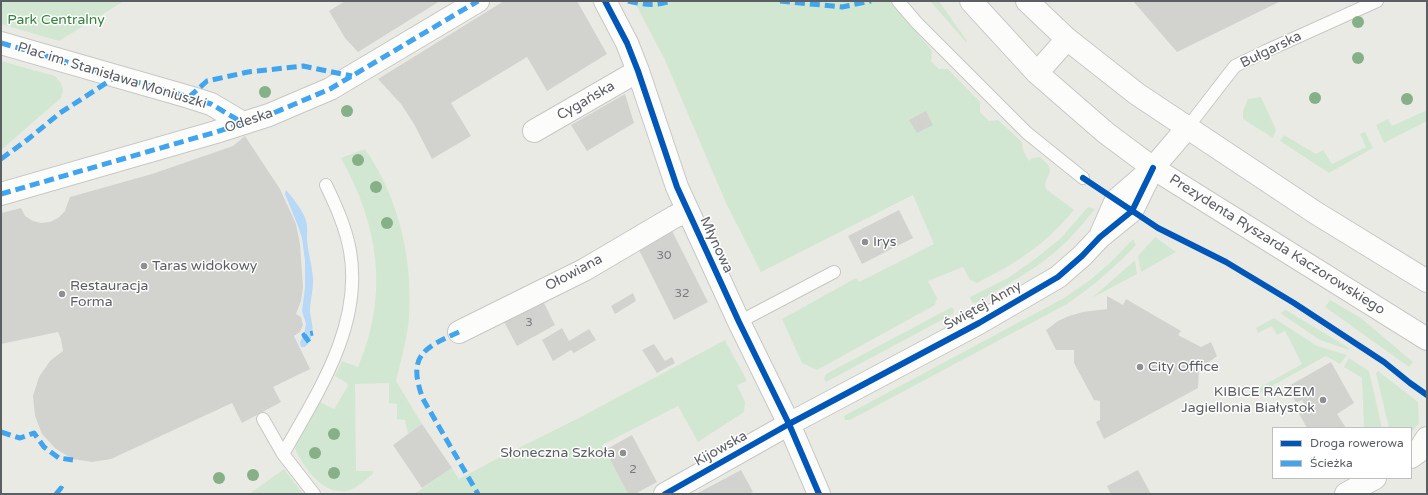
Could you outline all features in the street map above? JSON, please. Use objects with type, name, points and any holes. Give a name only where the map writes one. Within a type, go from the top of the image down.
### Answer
[{"type":"street","name":"Odeska","points":[[1,194],[216,132],[269,115],[330,89],[478,1]]},
{"type":"street","name":"Młynowa","points":[[605,1],[627,43],[638,71],[667,161],[687,210],[739,322],[789,424],[818,494]]},
{"type":"street","name":"Prezydenta Ryszarda Kaczorowskiego","points":[[971,1],[1037,73],[1106,132],[1153,168],[1427,339]]},
{"type":"street","points":[[1027,1],[1067,39],[1137,94],[1316,213],[1427,281]]},
{"type":"street","points":[[1037,73],[1067,39]]},
{"type":"street","name":"Plac im. Stanisława Moniuszki","points":[[1,43],[196,99],[210,104],[243,123]]},
{"type":"street","name":"Cygańska","points":[[534,131],[638,71]]},
{"type":"street","name":"Świętej Anny","points":[[789,424],[972,326],[1058,277],[1082,256],[1100,236],[1116,200],[1153,168],[1187,128]]},
{"type":"street","name":"Ołowiana","points":[[459,332],[584,270],[687,210]]},
{"type":"street","name":"Kijowska","points":[[665,494],[789,424]]},
{"type":"street","points":[[1346,494],[1374,479]]},
{"type":"lane","points":[[898,1],[917,24],[1027,133],[1083,178]]},
{"type":"lane","name":"Bułgarska","points":[[1187,128],[1235,66],[1377,1]]},
{"type":"lane","points":[[283,454],[316,396],[332,361],[344,333],[349,309],[352,281],[350,251],[339,215],[326,185]]},
{"type":"lane","points":[[739,322],[834,272]]},
{"type":"lane","points":[[263,419],[283,454],[314,494]]},
{"type":"green space","name":"Park Centralny","points":[[1,1],[124,1],[59,41],[1,24]]},
{"type":"green space","points":[[634,1],[890,1],[932,51],[931,61],[939,69],[948,69],[980,102],[980,112],[989,121],[998,120],[1022,142],[1023,150],[1029,161],[1032,158],[1040,157],[1047,163],[1050,172],[1045,185],[1046,189],[1074,210],[1041,243],[1003,269],[977,283],[970,280],[963,267],[928,281],[937,298],[935,305],[817,370],[802,363],[782,319],[856,278],[859,282],[934,244],[913,195],[761,272],[726,203],[665,60]]},
{"type":"green space","points":[[930,1],[939,1],[967,41],[966,42]]},
{"type":"green space","points":[[1,61],[55,76],[61,83],[63,90],[61,98],[1,150]]},
{"type":"green space","points":[[1261,97],[1276,130],[1273,138],[1243,119],[1243,111],[1248,99]]},
{"type":"green space","points":[[1427,110],[1427,121],[1384,143],[1376,125],[1388,119],[1392,126]]},
{"type":"green space","points":[[1365,132],[1373,148],[1329,173],[1280,141],[1284,135],[1316,154],[1323,150],[1332,164],[1366,147],[1360,134]]},
{"type":"green space","points":[[365,149],[377,168],[395,208],[406,252],[410,296],[409,318],[396,381],[422,424],[408,434],[405,420],[397,419],[397,404],[389,403],[389,383],[355,384],[356,471],[373,471],[373,474],[351,490],[338,491],[330,489],[315,478],[303,464],[295,449],[299,436],[320,402],[334,409],[348,386],[347,383],[335,376],[342,361],[358,367],[368,340],[374,314],[376,287],[375,261],[371,235],[364,209],[341,158]]},
{"type":"green space","points":[[1088,207],[1095,209],[1067,241],[1057,250],[1035,267],[1011,282],[975,303],[972,302],[970,297],[1008,278],[1061,238]]},
{"type":"green space","points":[[1155,237],[1176,252],[1141,272],[1138,256]]},
{"type":"green space","points":[[1133,239],[1136,245],[1128,253],[1103,276],[1067,304],[850,420],[845,420],[844,416],[1064,298],[1090,280],[1111,262]]},
{"type":"green space","points":[[1135,260],[1137,274],[1092,298]]},
{"type":"green space","points":[[1330,300],[1361,318],[1413,362],[1409,367],[1325,307]]},
{"type":"green space","points":[[952,307],[954,310],[953,314],[826,382],[824,379],[826,374]]},
{"type":"green space","points":[[1286,310],[1349,348],[1349,350],[1320,340],[1280,313]]},
{"type":"green space","points":[[1274,318],[1317,346],[1347,355],[1340,364],[1326,356],[1250,398],[1248,394],[1302,364],[1285,331],[1277,335],[1272,326],[1258,333],[1256,328]]},
{"type":"green space","points":[[725,340],[747,381],[737,385],[745,402],[744,412],[698,442],[678,406],[602,445],[628,494],[414,494],[452,468],[459,479],[577,419]]},
{"type":"green space","points":[[1349,358],[1369,371],[1382,427],[1364,427],[1362,378],[1344,367]]},
{"type":"green space","points":[[1378,371],[1418,402],[1419,423],[1412,432],[1412,427],[1389,427],[1376,373]]},
{"type":"green space","points":[[284,469],[303,494],[249,494]]},
{"type":"water","points":[[286,190],[305,217],[307,225],[307,239],[313,276],[313,286],[310,303],[312,336],[305,347],[301,347],[300,342],[304,334],[306,324],[302,311],[305,287],[305,261],[302,238],[285,194]]},
{"type":"building","points":[[345,1],[440,1],[358,52],[345,38],[329,11]]},
{"type":"building","points":[[504,1],[577,1],[607,54],[547,91],[527,57],[451,103],[471,136],[432,159],[414,124],[401,104],[378,79]]},
{"type":"building","points":[[1133,1],[1281,1],[1177,52]]},
{"type":"building","points":[[625,94],[634,123],[587,151],[571,125]]},
{"type":"building","points":[[926,111],[933,125],[917,133],[909,120]]},
{"type":"building","points":[[245,136],[280,189],[296,224],[300,244],[303,287],[301,301],[296,314],[301,317],[303,325],[300,332],[294,336],[310,369],[273,387],[281,402],[242,423],[232,403],[111,459],[92,462],[73,459],[56,449],[42,434],[35,416],[33,396],[39,377],[50,361],[63,351],[58,332],[1,344],[1,213],[21,208],[25,216],[33,221],[41,223],[50,222],[58,218],[65,211],[70,197],[152,174],[233,146]]},
{"type":"building","points":[[899,210],[913,238],[862,264],[848,236]]},
{"type":"building","points":[[670,227],[708,302],[674,320],[636,244]]},
{"type":"building","points":[[633,293],[636,301],[615,314],[611,306]]},
{"type":"building","name":"City Office","points":[[1107,296],[1123,305],[1126,299],[1181,331],[1178,335],[1201,347],[1211,342],[1217,356],[1199,370],[1198,388],[1104,439],[1096,422],[1100,420],[1100,401],[1094,400],[1074,363],[1074,350],[1056,350],[1046,330],[1058,321],[1069,316],[1083,312],[1107,309]]},
{"type":"building","points":[[542,299],[555,325],[517,346],[503,320]]},
{"type":"building","points":[[562,328],[569,341],[589,329],[596,340],[574,353],[571,350],[553,361],[542,340]]},
{"type":"building","points":[[654,344],[665,361],[672,357],[675,363],[657,373],[642,350]]},
{"type":"building","points":[[1331,362],[1354,403],[1337,414],[1345,427],[1306,427],[1297,410],[1305,406],[1302,400],[1296,403],[1287,387]]},
{"type":"building","points":[[422,424],[452,468],[422,488],[393,445]]},
{"type":"building","points":[[632,435],[657,482],[635,494],[628,494],[605,450]]},
{"type":"building","points":[[741,470],[753,492],[749,494],[696,494]]},
{"type":"building","points":[[1138,470],[1151,494],[1111,494],[1107,486]]},
{"type":"marked path","points":[[1,194],[216,132],[269,115],[330,89],[478,1]]},
{"type":"marked path","points":[[628,1],[650,4],[660,4],[672,1]]},
{"type":"marked path","points":[[780,1],[842,7],[871,1]]},
{"type":"marked path","points":[[1,43],[211,104],[243,123]]},
{"type":"marked path","points":[[189,97],[207,81],[248,72],[303,66],[352,76]]},
{"type":"marked path","points":[[1,159],[60,113],[117,76]]},
{"type":"marked path","points":[[459,332],[436,343],[422,355],[418,363],[418,384],[423,399],[478,494]]},
{"type":"marked path","points":[[309,342],[304,335],[313,333]]},
{"type":"marked path","points":[[1,432],[20,438],[34,433],[44,447],[59,458],[73,460]]},
{"type":"marked path","points":[[56,494],[61,488],[67,492]]},
{"type":"cycle path","points":[[605,1],[627,43],[638,71],[677,187],[739,322],[789,424],[819,494]]},
{"type":"cycle path","points":[[665,494],[789,424],[979,323],[1058,277],[1082,256],[1100,237],[1132,211],[1153,168]]},
{"type":"cycle path","points":[[1083,178],[1158,228],[1226,262],[1294,303],[1384,362],[1427,395]]},
{"type":"place","name":"Irys","points":[[865,242]]},
{"type":"place","name":"Taras widokowy","points":[[144,266]]},
{"type":"place","name":"Restauracja Forma","points":[[62,294]]},
{"type":"place","name":"City Office","points":[[1140,367]]},
{"type":"place","name":"KIBICE RAZEM Jagiellonia Białystok","points":[[1323,400]]},
{"type":"place","name":"Słoneczna Szkoła","points":[[623,453]]}]
